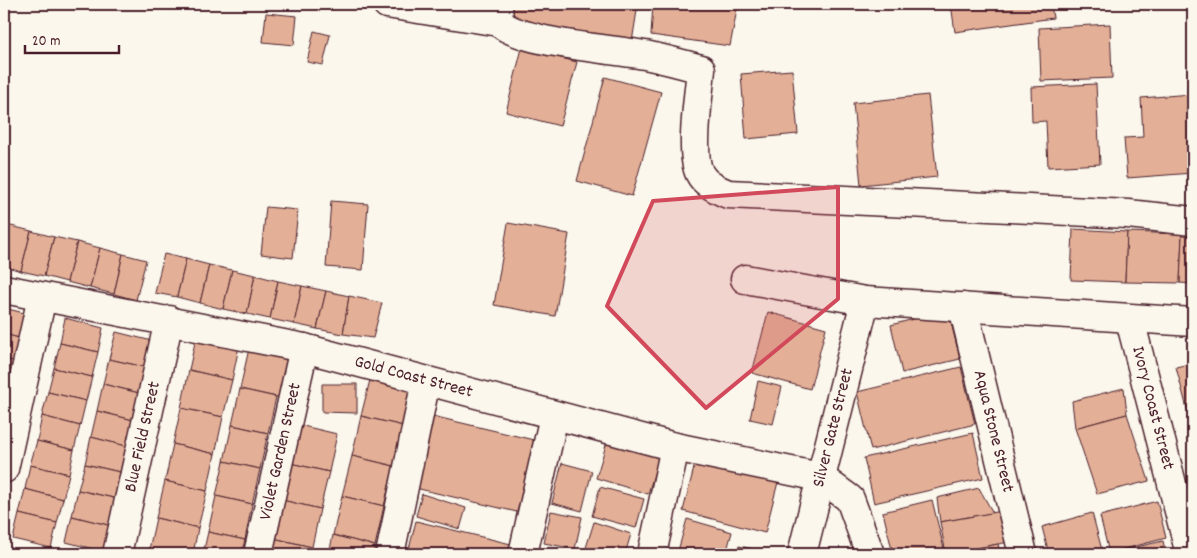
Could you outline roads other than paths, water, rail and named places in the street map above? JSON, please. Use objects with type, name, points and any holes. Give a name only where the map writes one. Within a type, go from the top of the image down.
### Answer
[{"type":"street","points":[[386,4],[498,13],[514,31],[539,38],[644,55],[701,70],[695,156],[700,174],[713,187],[728,194],[1128,214],[1193,221]]},
{"type":"street","points":[[745,279],[865,301],[1130,320],[1193,322]]},
{"type":"street","name":"Gold Coast Street","points":[[4,289],[304,348],[675,447],[820,477]]},
{"type":"street","points":[[4,469],[42,297]]},
{"type":"street","name":"Silver Gate Street","points":[[802,554],[865,301]]},
{"type":"street","name":"Aqua Stone Street","points":[[963,307],[1023,554]]},
{"type":"street","name":"Blue Field Street","points":[[117,554],[169,320]]},
{"type":"street","name":"Ivory Coast Street","points":[[1130,320],[1190,554]]},
{"type":"street","name":"Violet Garden Street","points":[[258,554],[304,348]]},
{"type":"street","points":[[390,554],[426,381]]},
{"type":"street","points":[[523,554],[554,416]]},
{"type":"street","points":[[652,554],[675,447]]},
{"type":"street","points":[[820,477],[850,499],[870,554]]}]
